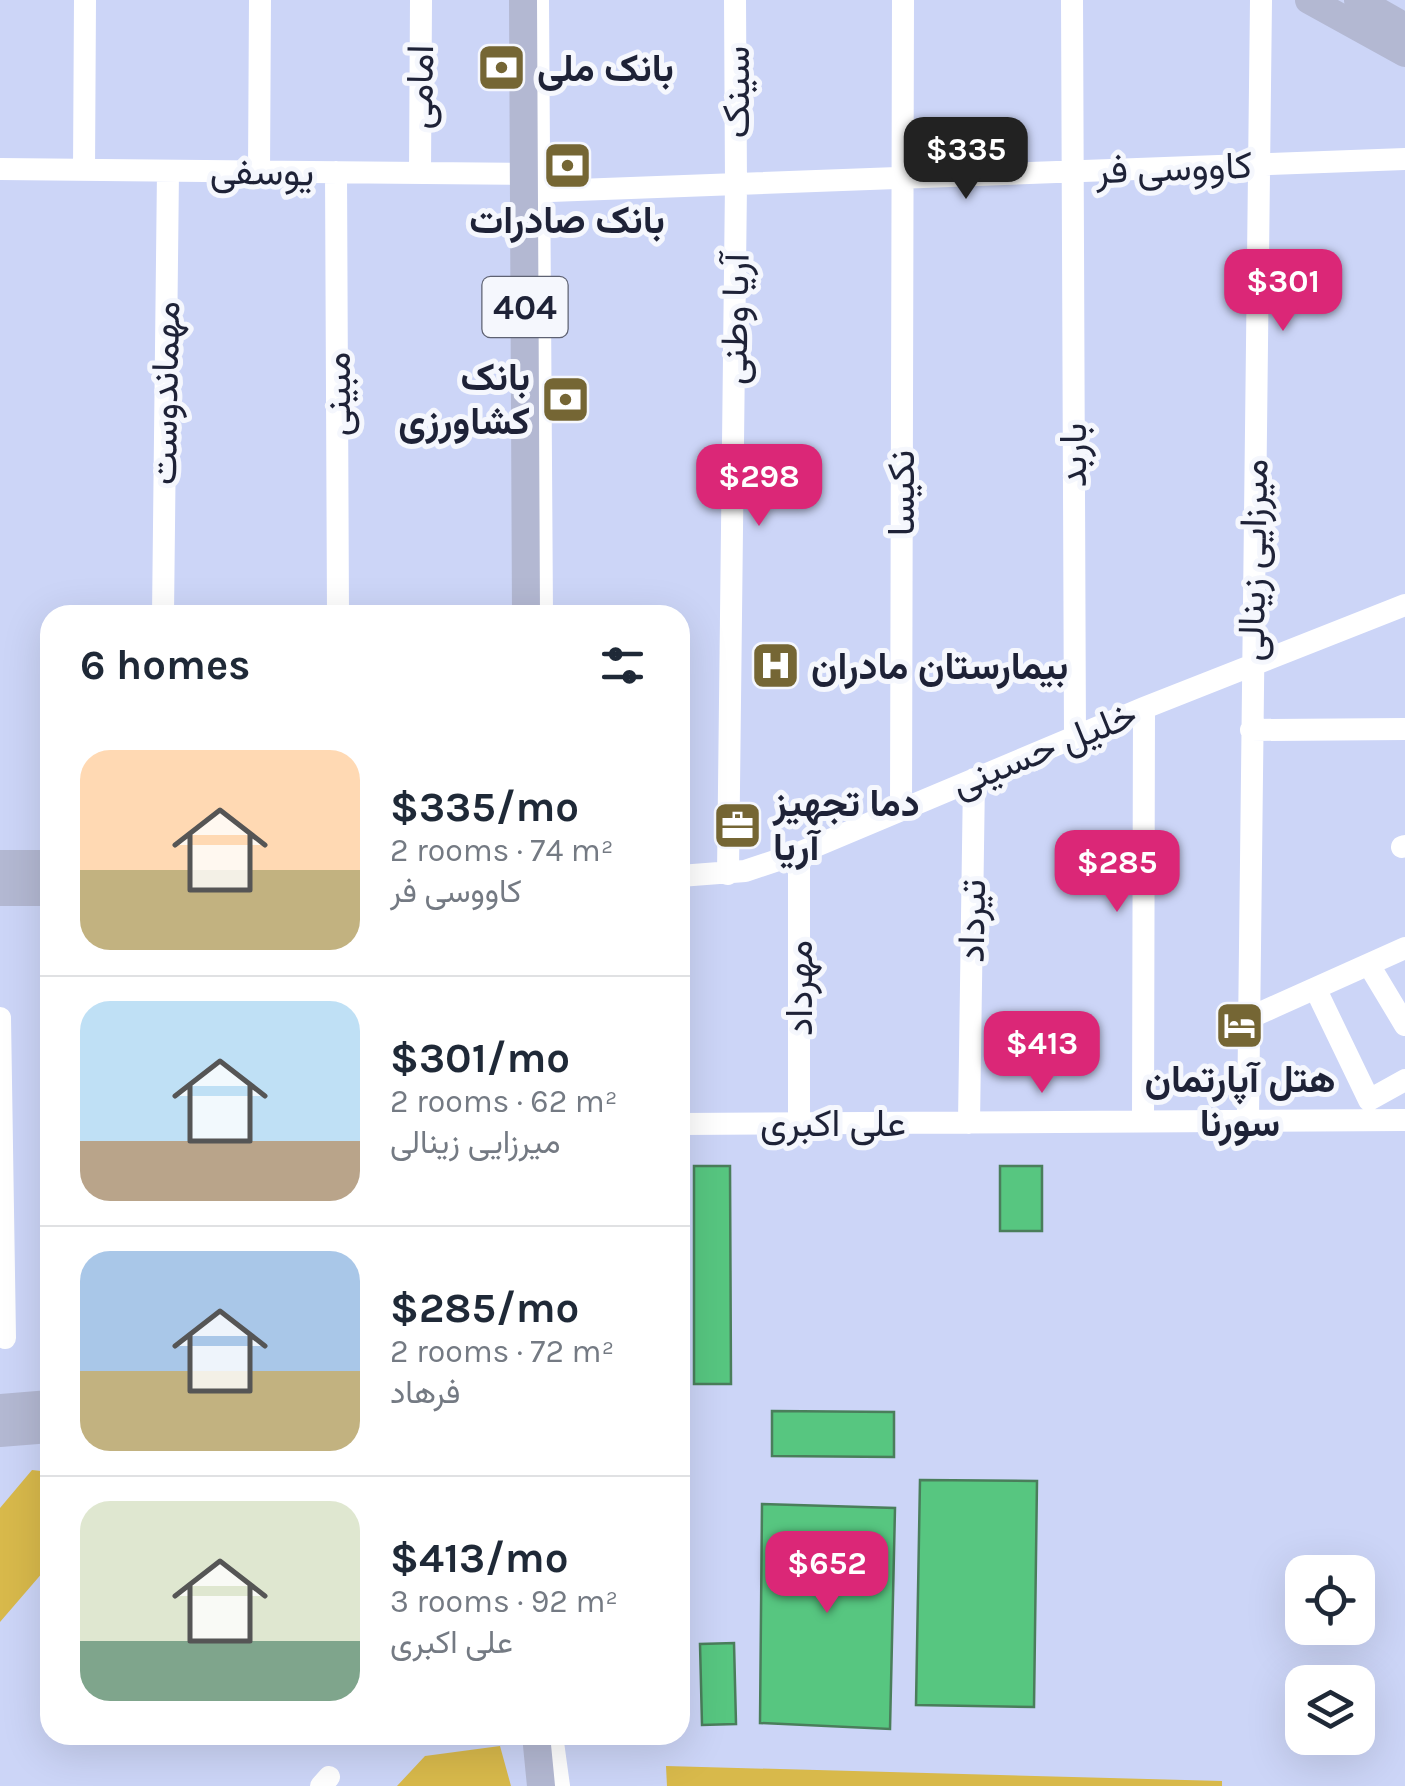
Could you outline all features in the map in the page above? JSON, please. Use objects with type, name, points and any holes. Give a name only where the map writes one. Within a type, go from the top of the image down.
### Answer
[{"type":"main road","name":"404","points":[[524,0],[529,186],[526,605]]},
{"type":"main road","points":[[1310,0],[1405,53]]},
{"type":"main road","points":[[1358,0],[1405,27]]},
{"type":"main road","points":[[0,864],[40,864]]},
{"type":"main road","points":[[0,892],[40,892]]},
{"type":"main road","points":[[0,1408],[40,1405]]},
{"type":"main road","points":[[0,1432],[40,1430]]},
{"type":"main road","points":[[537,1745],[541,1786]]},
{"type":"street","points":[[84,170],[85,0]]},
{"type":"street","points":[[259,172],[260,0]]},
{"type":"street","name":"امامی","points":[[420,173],[421,0]]},
{"type":"street","points":[[538,0],[529,186],[542,605]]},
{"type":"street","name":"سینک","points":[[735,0],[736,184]]},
{"type":"street","name":"نکیسا","points":[[900,808],[903,0]]},
{"type":"street","name":"باربد","points":[[1072,0],[1075,738]]},
{"type":"street","name":"میرزایی زینالی","points":[[1248,1120],[1260,0]]},
{"type":"street","name":"کاووسی فر","points":[[529,186],[736,184],[1405,159]]},
{"type":"street","name":"یوسفی","points":[[0,169],[420,173],[529,186]]},
{"type":"street","name":"مهماندوست","points":[[163,605],[168,171]]},
{"type":"street","name":"مبینی","points":[[336,172],[338,605]]},
{"type":"street","name":"آریا وطنی","points":[[728,874],[736,184]]},
{"type":"street","name":"خلیل حسینی","points":[[690,876],[728,874],[799,853],[1144,708],[1405,605]]},
{"type":"street","points":[[1143,1122],[1144,708]]},
{"type":"street","points":[[1252,730],[1405,728]]},
{"type":"street","name":"تیرداد","points":[[969,1122],[974,779]]},
{"type":"street","name":"مهرداد","points":[[799,853],[799,1124]]},
{"type":"street","points":[[1249,1018],[1405,948]]},
{"type":"street","points":[[1369,966],[1405,1025]]},
{"type":"street","points":[[1316,990],[1369,1100],[1405,1080]]},
{"type":"street","points":[[0,1018],[5,1338]]},
{"type":"street","name":"علی‌ اکبری","points":[[690,1124],[1405,1120]]},
{"type":"street","points":[[553,1745],[559,1786]]},
{"type":"shaded area","points":[[32,1470],[40,1471],[40,1576],[0,1622],[0,1508]]},
{"type":"shaded area","points":[[500,1746],[511,1786],[397,1786],[425,1756]]},
{"type":"shaded area","points":[[666,1766],[1222,1781],[1222,1786],[667,1786]]},
{"type":"building","points":[[694,1166],[730,1166],[731,1384],[694,1384]]},
{"type":"building","points":[[1000,1166],[1042,1166],[1042,1231],[1000,1231]]},
{"type":"building","points":[[772,1411],[894,1412],[894,1457],[772,1456]]},
{"type":"building","points":[[920,1480],[1037,1481],[1034,1707],[916,1705]]},
{"type":"building","points":[[762,1504],[895,1508],[890,1729],[760,1723]]},
{"type":"building","points":[[734,1643],[736,1724],[702,1725],[700,1644]]},
{"type":"place","name":"بانک ملی","points":[[502,68]]},
{"type":"place","name":"بانک صادرات","points":[[567,166]]},
{"type":"place","name":"بانک کشاورزی","points":[[565,399]]},
{"type":"place","name":"بیمارستان مادران","points":[[776,666]]},
{"type":"place","name":"دما تجهیز آریا","points":[[738,825]]},
{"type":"place","name":"هتل آپارتمان سورنا","points":[[1240,1025]]}]
